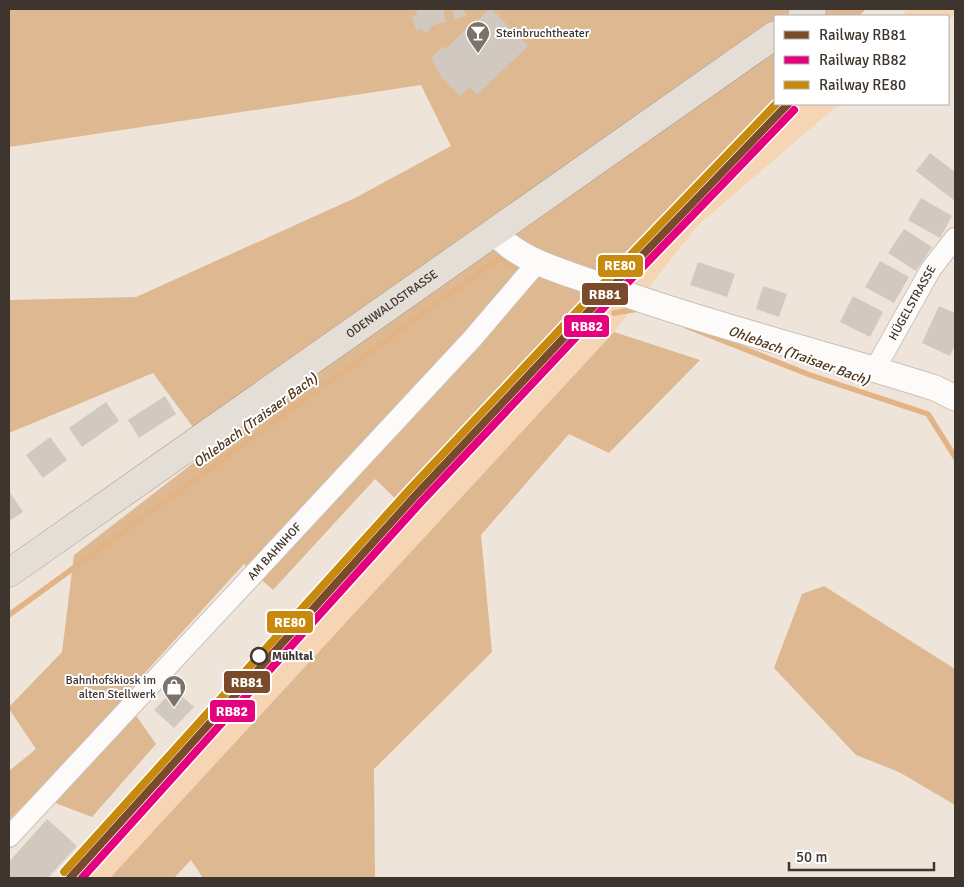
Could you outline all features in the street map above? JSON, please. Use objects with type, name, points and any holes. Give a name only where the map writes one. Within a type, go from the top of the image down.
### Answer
[{"type":"main road","name":"ODENWALDSTRASSE","points":[[9,573],[577,172],[774,36]]},
{"type":"street","points":[[494,232],[505,244],[537,263],[655,304],[935,388],[955,398]]},
{"type":"street","name":"HÜGELSTRASSE","points":[[875,369],[931,269],[955,238]]},
{"type":"street","name":"AM BAHNHOF","points":[[9,837],[472,339],[537,263]]},
{"type":"shaded area","points":[[9,9],[866,9],[860,15],[774,15],[774,103],[581,303],[398,501],[375,479],[273,590],[244,564],[123,697],[156,744],[92,817],[34,795],[9,820],[9,771],[36,749],[9,707],[62,652],[74,555],[210,450],[153,373],[9,433],[9,300],[136,297],[355,198],[451,146],[421,85],[9,147]]},
{"type":"shaded area","points":[[908,9],[955,9],[955,15],[949,19],[949,15],[901,15]]},
{"type":"shaded area","points":[[799,105],[838,105],[697,226],[614,332],[110,878],[85,878],[210,744],[465,459]]},
{"type":"shaded area","points":[[614,332],[700,360],[609,453],[569,434],[481,535],[492,652],[374,769],[375,878],[203,878],[191,860],[174,878],[110,878]]},
{"type":"shaded area","points":[[824,586],[955,669],[955,805],[899,772],[856,755],[774,668],[802,594]]},
{"type":"building","points":[[416,9],[443,9],[446,22],[430,26],[431,31],[424,33],[422,29],[416,30],[412,16],[417,15]]},
{"type":"building","points":[[452,9],[464,9],[466,16],[455,19]]},
{"type":"building","name":"Steinbruchtheater","points":[[490,9],[528,46],[477,95],[470,87],[460,96],[441,77],[431,58],[444,46],[446,49],[475,20],[477,21]]},
{"type":"building","points":[[930,153],[955,172],[955,201],[916,171]]},
{"type":"building","points":[[921,198],[952,216],[940,238],[908,220]]},
{"type":"building","points":[[904,229],[932,247],[916,271],[888,253]]},
{"type":"building","points":[[880,261],[909,277],[894,303],[865,287]]},
{"type":"building","points":[[698,262],[735,274],[727,297],[690,285]]},
{"type":"building","points":[[763,286],[787,294],[779,317],[756,309]]},
{"type":"building","points":[[853,296],[883,312],[870,337],[840,322]]},
{"type":"building","points":[[939,306],[955,313],[955,345],[950,356],[922,343]]},
{"type":"building","points":[[165,396],[176,414],[139,438],[128,420]]},
{"type":"building","points":[[106,402],[119,421],[82,447],[69,428]]},
{"type":"building","points":[[50,437],[67,460],[43,478],[26,455]]},
{"type":"building","points":[[9,491],[23,512],[9,521]]},
{"type":"building","name":"Bahnhofskiosk im alten Stellwerk","points":[[174,689],[194,707],[174,728],[154,710]]},
{"type":"building","points":[[47,819],[77,846],[48,878],[9,878],[9,862]]},
{"type":"waterway","name":"Ohlebach (Traisaer Bach)","points":[[9,615],[498,259],[519,267]]},
{"type":"waterway","name":"Ohlebach (Traisaer Bach)","points":[[614,313],[638,309]]},
{"type":"waterway","name":"Ohlebach (Traisaer Bach)","points":[[686,326],[810,375],[928,414],[955,457]]},
{"type":"rail line","name":"RE80","points":[[64,872],[410,489],[597,290],[775,105]]},
{"type":"rail line","name":"RB81","points":[[70,878],[416,495],[603,296],[787,105]]},
{"type":"rail line","name":"RB82","points":[[82,878],[422,501],[609,302],[794,110]]},
{"type":"place","name":"Steinbruchtheater","points":[[478,54]]},
{"type":"place","name":"Mühltal","points":[[259,656]]},
{"type":"place","name":"Bahnhofskiosk im alten Stellwerk","points":[[174,708]]}]
